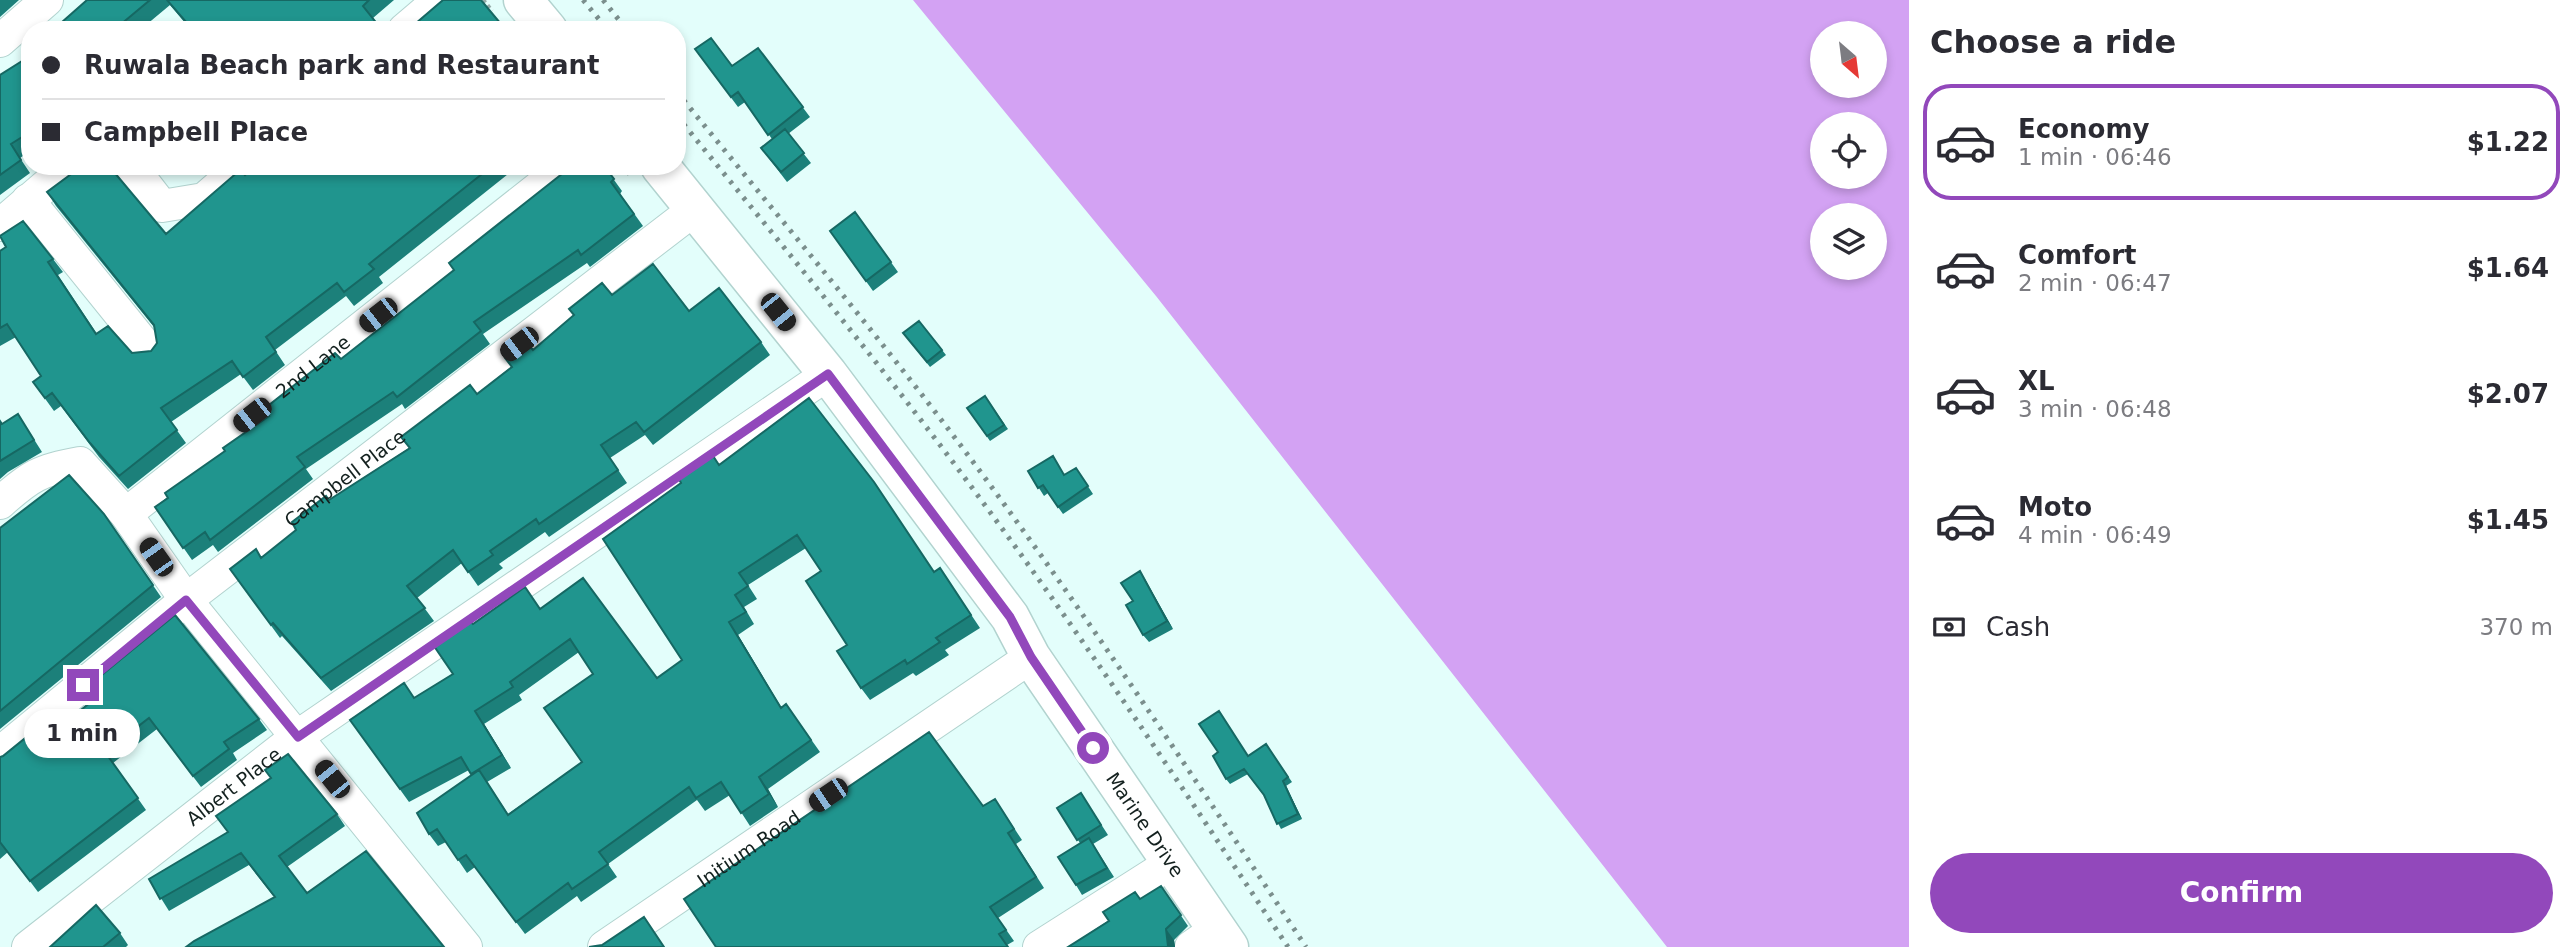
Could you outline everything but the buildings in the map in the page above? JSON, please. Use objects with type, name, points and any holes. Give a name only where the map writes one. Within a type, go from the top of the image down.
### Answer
[{"type":"main road","points":[[523,0],[540,21]]},
{"type":"main road","name":"Marine Drive","points":[[667,175],[828,374],[1010,617],[1031,657],[1171,863],[1212,941]]},
{"type":"street","points":[[23,21],[47,0]]},
{"type":"street","points":[[414,21],[439,0]]},
{"type":"street","points":[[0,41],[21,23]]},
{"type":"street","points":[[0,225],[58,175]]},
{"type":"street","points":[[138,175],[162,206],[204,199],[232,175]]},
{"type":"street","name":"2nd Lane","points":[[126,514],[555,175]]},
{"type":"street","points":[[28,200],[149,351]]},
{"type":"street","name":"Campbell Place","points":[[0,753],[186,600],[695,209]]},
{"type":"street","name":"Albert Place","points":[[28,947],[298,737],[828,374]]},
{"type":"street","points":[[0,503],[30,476],[52,467],[80,463],[126,514],[186,600],[466,947]]},
{"type":"street","name":"Initium Road","points":[[604,947],[1031,657]]},
{"type":"street","points":[[1039,947],[1171,863]]},
{"type":"shaded area","points":[[913,0],[1909,0],[1909,947],[1667,947],[1156,296]]},
{"type":"railway","points":[[583,0],[600,21]]},
{"type":"railway","points":[[603,0],[620,21]]},
{"type":"railway","points":[[686,103],[848,301],[972,461],[1125,675],[1306,947]]},
{"type":"railway","points":[[686,127],[881,368],[960,471],[1109,680],[1288,947]]},
{"type":"route","points":[[83,685],[186,600],[298,737],[828,374],[1010,617],[1031,657],[1093,748]]}]
